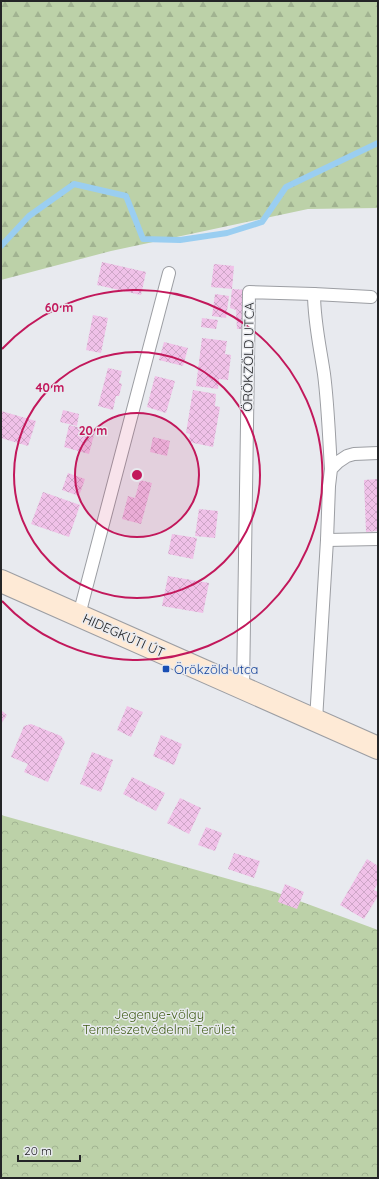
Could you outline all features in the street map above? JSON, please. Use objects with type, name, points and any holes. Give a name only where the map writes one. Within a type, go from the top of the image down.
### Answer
[{"type":"main road","name":"HIDEGKÚTI ÚT","points":[[1,581],[378,748]]},
{"type":"lane","points":[[79,615],[169,273]]},
{"type":"lane","name":"ÖRÖKZÖLD UTCA","points":[[243,689],[248,292],[371,297]]},
{"type":"lane","points":[[314,294],[314,308],[324,372],[328,410],[331,469],[328,486],[327,540],[316,720]]},
{"type":"lane","points":[[331,469],[347,456],[354,454],[378,453]]},
{"type":"lane","points":[[327,540],[378,539]]},
{"type":"green space","points":[[1,1],[378,1],[378,208],[308,209],[111,251],[1,280]]},
{"type":"green space","name":"Jegenye-völgy Természetvédelmi Terület","points":[[1,815],[275,892],[378,930],[378,1178],[1,1178]]},
{"type":"building","points":[[102,262],[146,272],[141,295],[97,285]]},
{"type":"building","points":[[214,264],[234,266],[232,289],[211,287]]},
{"type":"building","points":[[232,289],[247,290],[246,329],[237,329],[236,310],[230,308]]},
{"type":"building","points":[[215,294],[229,296],[226,318],[212,316]]},
{"type":"building","points":[[93,315],[108,318],[101,353],[86,350]]},
{"type":"building","points":[[202,318],[218,320],[216,329],[201,327]]},
{"type":"building","points":[[202,338],[227,341],[225,354],[231,355],[228,380],[219,379],[218,389],[196,386]]},
{"type":"building","points":[[164,342],[188,348],[183,366],[159,360]]},
{"type":"building","points":[[108,368],[122,371],[119,383],[122,384],[119,396],[116,396],[113,410],[98,406]]},
{"type":"building","points":[[155,376],[175,381],[166,413],[147,407]]},
{"type":"building","points":[[193,390],[216,394],[215,406],[220,407],[213,447],[189,442],[190,434],[186,433]]},
{"type":"building","points":[[63,410],[79,414],[77,426],[60,422]]},
{"type":"building","points":[[1,411],[36,421],[28,446],[1,438]]},
{"type":"building","points":[[69,425],[95,431],[89,454],[64,447]]},
{"type":"building","points":[[153,437],[170,441],[167,456],[150,452]]},
{"type":"building","points":[[68,473],[85,479],[79,496],[62,490]]},
{"type":"building","points":[[378,479],[378,531],[366,532],[364,480]]},
{"type":"building","points":[[140,480],[152,483],[141,524],[122,519],[128,496],[135,498]]},
{"type":"building","points":[[43,492],[80,505],[69,537],[31,524]]},
{"type":"building","points":[[199,509],[218,511],[215,538],[195,536]]},
{"type":"building","points":[[172,534],[197,538],[193,559],[168,554]]},
{"type":"building","points":[[168,576],[209,583],[203,613],[162,606]]},
{"type":"building","points":[[127,706],[143,712],[131,737],[117,730]]},
{"type":"building","points":[[1,710],[7,715],[1,724]]},
{"type":"building","points":[[31,724],[61,736],[65,742],[48,782],[24,772],[28,764],[11,757],[24,726]]},
{"type":"building","points":[[161,735],[182,744],[174,765],[153,756]]},
{"type":"building","points":[[92,752],[113,760],[101,792],[80,784]]},
{"type":"building","points":[[132,777],[165,793],[156,811],[123,794]]},
{"type":"building","points":[[180,798],[201,808],[189,834],[167,823]]},
{"type":"building","points":[[206,827],[222,833],[215,851],[198,845]]},
{"type":"building","points":[[234,853],[260,861],[254,878],[228,869]]},
{"type":"building","points":[[367,859],[378,866],[378,883],[374,890],[378,892],[378,896],[364,919],[340,905]]},
{"type":"building","points":[[285,884],[304,892],[297,909],[278,902]]},
{"type":"waterway","points":[[1,246],[29,216],[74,184],[126,196],[143,239],[180,240],[227,233],[262,222],[286,187],[378,143]]},
{"type":"place","name":"Örökzöld utca","points":[[166,669]]}]
